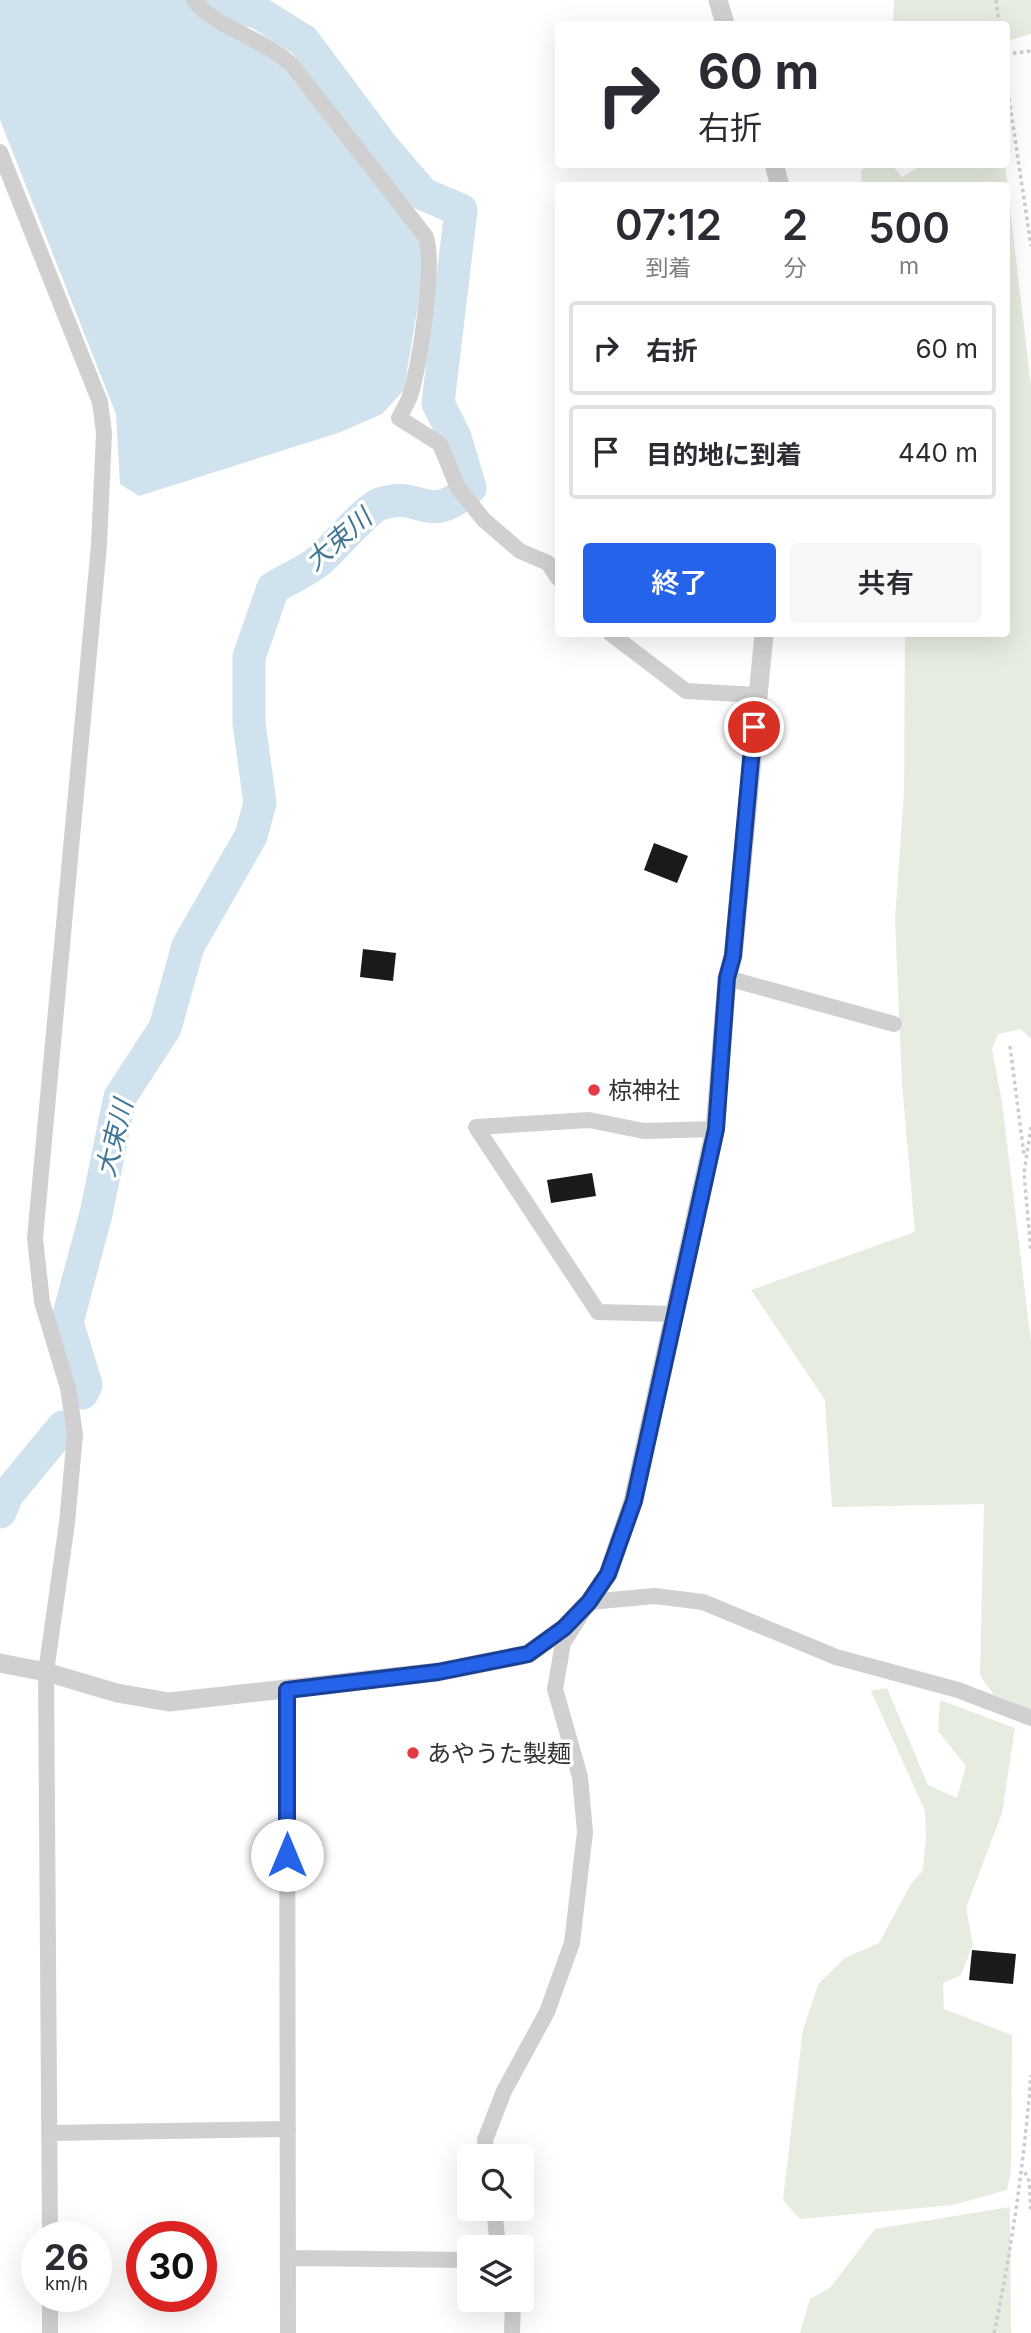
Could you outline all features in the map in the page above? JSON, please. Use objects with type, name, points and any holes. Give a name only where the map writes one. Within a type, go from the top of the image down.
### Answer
[{"type":"street","points":[[194,0],[205,11],[278,52],[291,64],[426,237],[430,252],[425,308],[411,394],[399,418],[440,444],[462,494],[520,551],[548,563],[555,574]]},
{"type":"street","points":[[718,0],[724,21]]},
{"type":"street","points":[[0,152],[95,384],[104,433],[99,545],[35,1238],[42,1302],[68,1388],[75,1434],[67,1523],[46,1672],[50,2221]]},
{"type":"street","points":[[615,637],[686,691],[757,695]]},
{"type":"street","points":[[486,2144],[504,2091],[547,2012],[572,1943],[585,1832],[580,1777],[555,1689],[563,1643],[608,1574],[634,1501],[716,1129],[727,978],[733,956],[764,637]]},
{"type":"street","points":[[727,978],[894,1024]]},
{"type":"street","points":[[676,1314],[598,1312],[476,1127],[589,1120],[644,1131],[716,1129]]},
{"type":"street","points":[[0,1663],[46,1672],[117,1693],[169,1702],[287,1690],[438,1672],[528,1654],[564,1628],[589,1602],[654,1596],[703,1602],[836,1657],[958,1690],[1031,1718]]},
{"type":"street","points":[[287,1690],[288,2333]]},
{"type":"street","points":[[49,2133],[288,2129]]},
{"type":"street","points":[[288,2258],[457,2260]]},
{"type":"street","points":[[50,2312],[50,2333]]},
{"type":"street","points":[[512,2333],[513,2312]]},
{"type":"path","points":[[996,0],[999,21]]},
{"type":"path","points":[[1010,54],[1031,51]]},
{"type":"path","points":[[1010,105],[1031,246]]},
{"type":"path","points":[[1010,1046],[1025,1164],[1031,1252]]},
{"type":"path","points":[[1025,1164],[1031,1127]]},
{"type":"path","points":[[994,2333],[1016,2198],[1024,2170],[1031,2075]]},
{"type":"path","points":[[1024,2170],[1029,2181],[1031,2210]]},
{"type":"shaded area","points":[[894,0],[1031,0],[1031,34],[1010,40],[1010,21],[893,21]]},
{"type":"shaded area","points":[[864,168],[894,168],[902,177],[917,168],[1005,168],[1007,182],[862,182],[861,171]]},
{"type":"shaded area","points":[[1010,208],[1031,386],[1031,1039],[1021,1029],[998,1034],[992,1049],[1002,1102],[1031,1342],[1031,1710],[994,1695],[980,1675],[984,1504],[832,1507],[825,1400],[751,1290],[915,1232],[902,1083],[895,919],[904,794],[905,637],[1010,637]]},
{"type":"shaded area","points":[[887,1688],[928,1785],[957,1798],[966,1766],[938,1731],[940,1700],[1015,1728],[1002,1813],[966,1908],[973,1944],[961,1975],[943,1983],[944,2009],[1012,2035],[1011,2171],[1007,2190],[953,2205],[800,2219],[783,2200],[803,2029],[819,1983],[845,1958],[879,1943],[911,1884],[923,1870],[925,1811],[871,1691]]},
{"type":"shaded area","points":[[1010,2207],[1011,2333],[800,2333],[810,2299],[830,2288],[875,2229]]},
{"type":"water","points":[[0,0],[186,0],[207,20],[281,65],[417,233],[426,255],[404,390],[382,414],[338,433],[139,496],[120,484],[116,414],[0,120]]},
{"type":"building","points":[[654,843],[688,856],[677,883],[644,870]]},
{"type":"building","points":[[363,949],[396,953],[393,981],[360,977]]},
{"type":"building","points":[[592,1173],[596,1196],[551,1203],[547,1180]]},
{"type":"building","points":[[972,1950],[1016,1954],[1013,1984],[969,1980]]},
{"type":"waterway","name":"大束川","points":[[82,1393],[86,1385],[67,1322],[96,1214],[120,1097],[165,1028],[188,946],[251,836],[260,803],[249,723],[249,657],[273,588],[320,560],[374,507],[394,501],[434,507],[456,500],[470,488],[455,437],[438,403],[461,210],[423,194],[383,147],[304,41],[259,13],[220,0]]},
{"type":"waterway","name":"大束川","points":[[0,1512],[7,1495],[63,1427]]},
{"type":"place","name":"椋神社","points":[[594,1090]]},
{"type":"place","name":"あやうた製麺","points":[[413,1753]]},
{"type":"route","points":[[287,1855],[287,1690],[438,1672],[528,1654],[564,1628],[589,1602],[608,1574],[621,1543],[634,1501],[716,1129],[727,978],[733,956],[754,727]]}]
